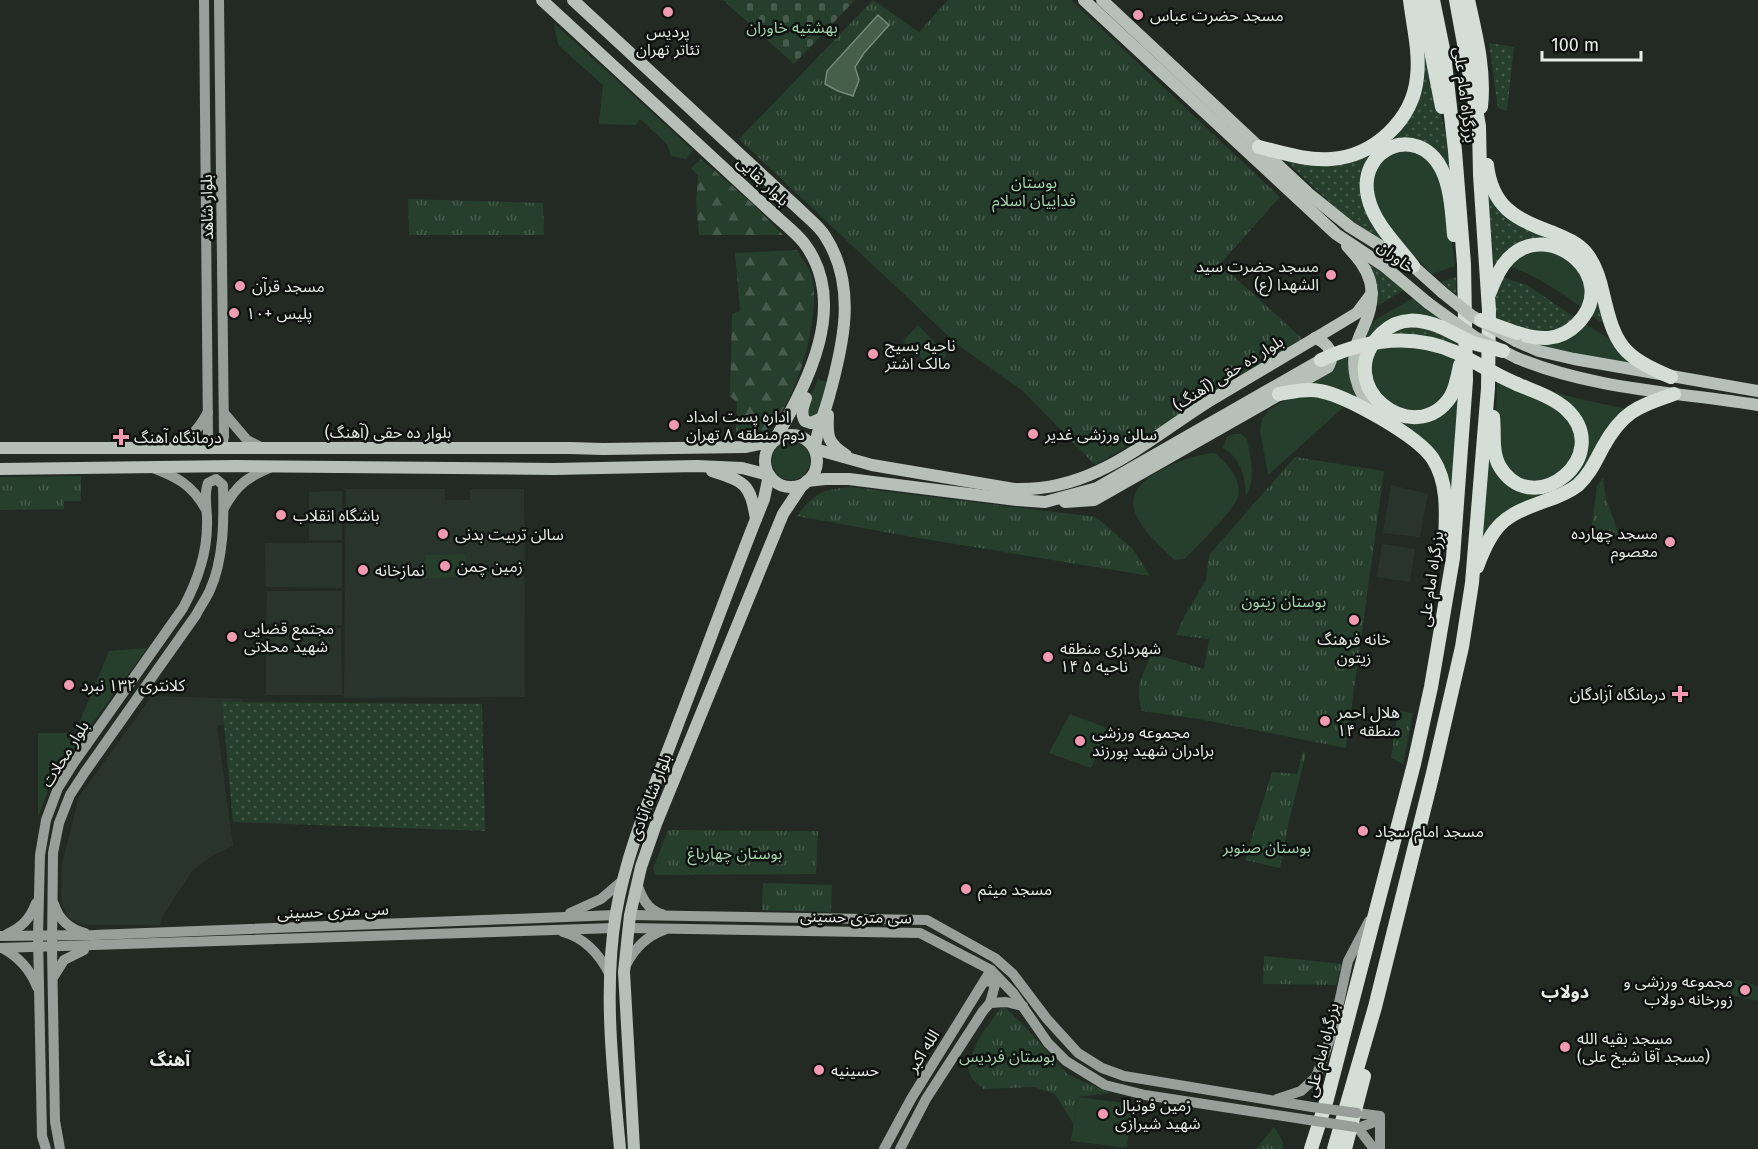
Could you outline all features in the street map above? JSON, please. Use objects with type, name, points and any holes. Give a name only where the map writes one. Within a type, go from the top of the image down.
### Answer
[{"type":"highway","points":[[1259,147],[1303,157],[1330,159],[1354,156],[1388,134],[1401,120],[1409,106],[1417,80],[1417,56],[1410,0]]},
{"type":"highway","points":[[1421,0],[1444,117],[1455,151]]},
{"type":"highway","name":"بزرگراه امام علی","points":[[1311,1149],[1327,1099],[1378,905],[1431,687],[1453,558],[1466,380],[1464,264],[1444,54],[1433,0]]},
{"type":"highway","name":"بزرگراه امام علی","points":[[1334,1149],[1375,1007],[1433,773],[1462,647],[1472,583],[1488,388],[1488,296],[1479,126],[1456,0]]},
{"type":"highway","points":[[1468,0],[1479,49],[1483,86],[1479,126],[1491,184],[1503,207],[1519,219],[1570,240],[1586,253],[1597,272],[1611,326],[1620,345],[1647,367],[1671,377]]},
{"type":"highway","points":[[1413,266],[1378,221],[1368,199],[1366,184],[1376,158],[1390,147],[1400,145],[1414,146],[1426,151],[1435,159],[1443,172],[1448,188],[1457,265],[1464,294]]},
{"type":"highway","points":[[1481,320],[1517,337],[1548,339],[1566,333],[1580,320],[1587,311],[1591,297],[1588,276],[1581,263],[1567,251],[1555,246],[1544,245],[1524,248],[1507,259],[1488,296]]},
{"type":"highway","points":[[1464,345],[1454,389],[1445,403],[1429,414],[1412,417],[1396,414],[1374,397],[1367,381],[1365,368],[1367,349],[1387,328],[1397,322],[1420,320],[1441,327],[1473,343],[1503,351]]},
{"type":"highway","points":[[1321,360],[1365,344],[1398,339],[1433,344],[1455,352],[1496,375],[1564,407],[1572,414],[1580,428],[1581,444],[1579,457],[1567,475],[1549,485],[1537,487],[1520,484],[1506,474],[1500,466],[1495,451],[1488,388]]},
{"type":"highway","points":[[1279,394],[1298,390],[1318,390],[1334,394],[1383,421],[1424,448],[1433,459],[1440,474],[1446,506],[1445,557],[1448,581]]},
{"type":"highway","points":[[1472,583],[1492,531],[1502,521],[1523,509],[1562,495],[1574,488],[1590,470],[1623,418],[1632,410],[1674,394]]},
{"type":"highway","points":[[1345,1149],[1375,1029],[1375,1007]]},
{"type":"main road","name":"بلوار شاهد","points":[[204,0],[208,437],[216,444],[223,441],[224,413],[219,0]]},
{"type":"main road","name":"بلوار بقایی","points":[[542,0],[804,243],[816,265],[825,297],[824,316],[817,350],[795,407],[774,441]]},
{"type":"main road","name":"بلوار بقایی","points":[[573,0],[824,234],[837,256],[843,277],[845,301],[840,348],[815,449]]},
{"type":"main road","name":"خاوران","points":[[1084,0],[1336,234],[1384,266],[1428,303],[1475,337],[1546,370],[1574,377],[1625,388],[1758,405]]},
{"type":"main road","name":"خاوران","points":[[1102,0],[1309,194],[1350,227],[1413,266],[1461,308],[1481,320]]},
{"type":"main road","points":[[204,14],[219,14]]},
{"type":"main road","points":[[1336,234],[1364,267],[1370,282],[1371,308],[1359,338],[1355,374],[1363,398],[1383,421]]},
{"type":"main road","points":[[207,249],[222,248]]},
{"type":"main road","name":"بلوار ده حقی (آهنگ)","points":[[815,449],[872,465],[1014,489],[1037,490],[1072,483],[1114,463],[1161,436],[1207,403],[1357,314],[1372,293]]},
{"type":"main road","points":[[1517,337],[1539,351],[1671,377],[1758,391]]},
{"type":"main road","points":[[1049,501],[1094,500],[1330,365],[1330,350],[1327,345],[1315,338]]},
{"type":"main road","points":[[817,350],[802,416],[805,421],[811,423],[822,418]]},
{"type":"main road","name":"بلوار ده حقی (آهنگ)","points":[[807,481],[849,479],[1017,500],[1049,501],[1097,488],[1321,360]]},
{"type":"main road","points":[[828,398],[828,438],[832,446],[849,457],[872,465]]},
{"type":"main road","points":[[168,449],[184,443],[198,429],[208,412]]},
{"type":"main road","points":[[224,413],[247,440],[263,448]]},
{"type":"main road","points":[[796,435],[804,438],[815,449],[816,470],[807,481],[794,486],[780,484],[766,468],[766,453],[774,441],[781,437],[796,435]]},
{"type":"main road","name":"بلوار ده حقی (آهنگ)","points":[[0,448],[675,448],[746,447],[774,441]]},
{"type":"main road","points":[[0,469],[28,463],[30,460],[28,453],[14,448]]},
{"type":"main road","points":[[672,466],[679,464],[682,458],[680,452],[675,448]]},
{"type":"main road","points":[[61,469],[53,464],[52,458],[67,449]]},
{"type":"main road","points":[[0,469],[273,467],[515,470],[697,466],[742,468],[770,475]]},
{"type":"main road","points":[[697,466],[739,481],[746,487],[750,493],[756,519]]},
{"type":"main road","name":"بلوار محلات","points":[[223,511],[237,486],[255,474],[273,467]]},
{"type":"main road","points":[[152,468],[183,482],[196,493],[207,510]]},
{"type":"main road","name":"بلوار شاه آبادی","points":[[620,1149],[610,1013],[610,975],[615,915],[622,881],[650,797],[764,499],[770,475]]},
{"type":"main road","name":"بلوار محلات","points":[[46,1149],[42,1136],[38,936],[40,855],[46,820],[58,788],[73,764],[188,600],[196,584],[203,560],[207,527],[205,489],[210,480],[216,479],[223,485],[223,511],[218,563],[210,589],[196,615],[70,795],[59,823],[53,853],[52,985],[55,1121],[60,1149]]},
{"type":"main road","name":"بلوار شاه آبادی","points":[[634,1149],[629,1085],[625,968],[628,928],[637,883],[656,824],[750,592],[783,514],[807,481]]},
{"type":"main road","points":[[557,917],[601,899],[622,881]]},
{"type":"main road","points":[[637,883],[643,898],[653,910],[664,914],[684,915]]},
{"type":"main road","points":[[1,936],[22,927],[28,920],[33,912],[39,891]]},
{"type":"main road","points":[[52,896],[54,906],[64,923],[94,941],[64,960],[55,973],[52,985]]},
{"type":"main road","points":[[1269,1101],[1295,1094],[1316,1077],[1338,1014],[1348,961],[1378,905]]},
{"type":"main road","points":[[615,915],[630,915]]},
{"type":"main road","name":"سی متری حسینی","points":[[1,948],[52,948],[94,941],[615,915]]},
{"type":"main road","name":"سی متری حسینی","points":[[630,915],[927,920]]},
{"type":"main road","points":[[920,933],[927,920],[995,958],[1013,974],[1070,1045],[1078,1053],[1102,1068],[1124,1076],[1380,1118],[1380,1149]]},
{"type":"main road","points":[[614,928],[628,928]]},
{"type":"main road","name":"سی متری حسینی","points":[[1,936],[52,936],[94,941],[614,928]]},
{"type":"main road","name":"سی متری حسینی","points":[[628,928],[920,933],[991,970],[1023,1006],[1048,1043],[1066,1060],[1105,1085],[1145,1095],[1357,1127],[1380,1118]]},
{"type":"main road","points":[[625,968],[636,949],[652,935],[682,928]]},
{"type":"main road","points":[[548,929],[567,933],[584,942],[597,955],[610,975]]},
{"type":"main road","points":[[1,948],[10,952],[29,970],[37,987],[39,998]]},
{"type":"main road","name":"الله اکبر","points":[[884,1149],[911,1099],[991,970]]},
{"type":"main road","points":[[986,981],[995,985],[990,1003],[1006,1002],[1023,1006]]},
{"type":"main road","name":"الله اکبر","points":[[900,1149],[926,1099],[990,1003]]},
{"type":"main road","points":[[1357,1127],[1374,1149]]},
{"type":"shaded area","points":[[878,15],[889,25],[864,53],[855,67],[859,80],[853,96],[825,84],[827,71]]},
{"type":"shaded area","points":[[1391,485],[1428,494],[1420,537],[1383,533]]},
{"type":"shaded area","points":[[346,489],[445,489],[445,500],[470,500],[470,489],[524,489],[525,697],[344,698]]},
{"type":"shaded area","points":[[342,491],[342,540],[309,540],[309,492]]},
{"type":"shaded area","points":[[265,543],[342,543],[342,588],[266,587]]},
{"type":"shaded area","points":[[1382,544],[1415,549],[1410,582],[1377,577]]},
{"type":"shaded area","points":[[267,591],[342,591],[342,625],[266,624]]},
{"type":"shaded area","points":[[266,627],[341,628],[342,695],[266,695]]},
{"type":"shaded area","points":[[152,696],[243,699],[245,723],[217,726],[233,846],[210,857],[192,871],[164,913],[160,925],[83,925],[67,917],[61,900],[62,864],[79,797]]},
{"type":"green space","name":"بهشتیه خاوران","points":[[723,0],[855,0],[794,64]]},
{"type":"green space","name":"بوستان فداییان اسلام","points":[[873,0],[919,32],[948,0],[1071,0],[1280,197],[1220,264],[1305,341],[1095,465],[1023,391],[958,345],[739,139]]},
{"type":"green space","points":[[1412,0],[1446,136],[1454,215],[1432,149],[1373,151],[1367,159],[1362,177],[1361,187],[1365,207],[1373,226],[1396,248],[1350,221],[1286,161],[1355,158],[1411,109]]},
{"type":"green space","points":[[554,23],[693,150],[686,159],[671,156],[667,144],[640,119],[636,125],[599,124],[603,85],[558,45]]},
{"type":"green space","points":[[1489,43],[1514,47],[1507,111],[1498,108]]},
{"type":"green space","points":[[1407,148],[1433,162],[1447,204],[1455,266],[1432,274],[1384,224],[1369,185],[1380,157]]},
{"type":"green space","points":[[701,159],[754,205],[783,235],[699,235],[696,203],[698,176],[691,168]]},
{"type":"green space","points":[[1485,168],[1494,196],[1507,213],[1526,226],[1570,245],[1584,256],[1594,271],[1608,326],[1588,314],[1595,294],[1593,276],[1585,261],[1571,250],[1554,244],[1535,244],[1516,251],[1499,266],[1494,265]]},
{"type":"green space","points":[[408,199],[543,203],[544,235],[409,235]]},
{"type":"green space","points":[[1538,248],[1563,253],[1587,283],[1584,309],[1536,278],[1505,265]]},
{"type":"green space","points":[[797,250],[811,274],[814,290],[810,333],[805,356],[788,400],[778,417],[767,429],[756,434],[736,435],[737,403],[730,396],[732,314],[740,311],[735,253]]},
{"type":"green space","points":[[1364,259],[1383,271],[1404,290],[1375,307]]},
{"type":"green space","points":[[1496,275],[1527,285],[1577,319],[1547,337],[1496,321]]},
{"type":"green space","points":[[1456,277],[1456,294],[1441,282]]},
{"type":"green space","points":[[1413,298],[1469,339],[1435,321],[1365,337],[1375,320]]},
{"type":"green space","points":[[1582,322],[1610,339],[1637,364],[1570,354],[1534,343]]},
{"type":"green space","points":[[1421,323],[1504,362],[1429,338],[1383,334]]},
{"type":"green space","points":[[918,325],[947,355],[934,370],[903,341]]},
{"type":"green space","points":[[1411,344],[1459,359],[1453,386],[1426,411],[1398,412],[1372,387],[1371,346]]},
{"type":"green space","points":[[1365,347],[1363,371],[1365,385],[1377,404],[1395,416],[1417,419],[1438,411],[1453,398],[1460,377],[1448,558],[1449,507],[1442,469],[1437,458],[1425,443],[1372,404],[1363,391],[1359,373],[1360,349]]},
{"type":"green space","points":[[1353,351],[1361,402],[1299,387],[1337,366],[1334,358]]},
{"type":"green space","points":[[818,379],[827,382],[818,415],[813,417],[807,415],[808,402]]},
{"type":"green space","points":[[1497,379],[1550,402],[1573,422],[1576,456],[1557,479],[1527,483],[1507,471],[1496,440]]},
{"type":"green space","points":[[1536,387],[1626,409],[1578,480],[1495,522],[1487,531],[1481,556],[1491,418],[1499,469],[1551,489],[1587,440]]},
{"type":"green space","points":[[1320,396],[1345,406],[1268,475],[1260,430],[1262,419],[1270,409],[1291,397]]},
{"type":"green space","points":[[1241,434],[1247,439],[1252,475],[1246,495],[1241,468],[1234,457],[1223,448],[1227,437]]},
{"type":"green space","points":[[791,442],[804,448],[810,461],[804,474],[791,480],[778,474],[772,461],[778,448]]},
{"type":"green space","points":[[1214,453],[1224,461],[1236,478],[1238,497],[1222,520],[1185,559],[1174,560],[1141,524],[1134,509],[1134,497],[1149,477],[1162,469],[1190,458]]},
{"type":"green space","name":"بوستان زیتون","points":[[1295,457],[1384,471],[1346,748],[1199,719],[1142,711],[1139,687],[1151,653],[1204,669],[1209,639],[1176,635],[1206,580],[1209,555]]},
{"type":"green space","points":[[81,476],[81,501],[64,501],[64,509],[0,510],[0,477]]},
{"type":"green space","points":[[1603,478],[1606,499],[1620,537],[1591,534],[1597,486]]},
{"type":"green space","points":[[851,487],[1096,517],[1133,549],[1150,576],[797,516],[814,497],[833,489]]},
{"type":"green space","name":"زمین چمن","points":[[466,554],[466,577],[425,578],[425,555]]},
{"type":"green space","points":[[147,648],[52,779],[38,818],[38,733],[75,733],[109,651]]},
{"type":"green space","points":[[222,702],[482,704],[485,831],[233,822]]},
{"type":"green space","points":[[1398,711],[1413,713],[1403,764],[1391,758]]},
{"type":"green space","name":"مجموعه ورزشی برادران شهید پورزند","points":[[1070,714],[1110,729],[1091,768],[1049,753]]},
{"type":"green space","name":"بوستان صنوبر","points":[[1303,751],[1306,754],[1280,868],[1245,860],[1272,772],[1297,774]]},
{"type":"green space","name":"بوستان چهارباغ","points":[[668,830],[818,831],[816,874],[656,875],[653,869]]},
{"type":"green space","points":[[763,883],[832,885],[831,912],[762,910]]},
{"type":"green space","points":[[1264,956],[1342,964],[1336,985],[1263,984]]},
{"type":"green space","name":"مجموعه ورزشی و زورخانه دولاب","points":[[1735,979],[1758,986],[1758,1001],[1731,995]]},
{"type":"green space","name":"بوستان فردیس","points":[[1003,1005],[1068,1075],[1111,1093],[1077,1097],[1073,1123],[1055,1094],[1034,1087],[984,1089],[972,1079],[967,1066],[979,1038]]},
{"type":"green space","name":"زمین فوتبال شهید شیرازی","points":[[1077,1097],[1132,1104],[1127,1148],[1071,1141]]},
{"type":"green space","points":[[1274,1127],[1283,1142],[1283,1149],[1256,1149]]},
{"type":"place","name":"پردیس تئاتر تهران","points":[[668,12]]},
{"type":"place","name":"مسجد حضرت عباس","points":[[1138,15]]},
{"type":"place","name":"مسجد حضرت سید الشهدا (ع)","points":[[1331,275]]},
{"type":"place","name":"مسجد قرآن","points":[[240,286]]},
{"type":"place","name":"پلیس +۱۰","points":[[234,313]]},
{"type":"place","name":"ناحیه بسیج مالک اشتر","points":[[873,354]]},
{"type":"place","name":"اداره پست امداد دوم منطقه ۸ تهران","points":[[674,425]]},
{"type":"place","name":"سالن ورزشی غدیر","points":[[1033,434]]},
{"type":"place","name":"درمانگاه آهنگ","points":[[121,437]]},
{"type":"place","name":"باشگاه انقلاب","points":[[281,515]]},
{"type":"place","name":"سالن تربیت بدنی","points":[[443,534]]},
{"type":"place","name":"مسجد چهارده معصوم","points":[[1670,542]]},
{"type":"place","name":"زمین چمن","points":[[445,566]]},
{"type":"place","name":"نمازخانه","points":[[363,570]]},
{"type":"place","name":"خانه فرهنگ زيتون","points":[[1354,620]]},
{"type":"place","name":"مجتمع قضایی شهید محلاتی","points":[[232,637]]},
{"type":"place","name":"شهرداری منطقه ۱۴ ناحیه ۵","points":[[1048,657]]},
{"type":"place","name":"کلانتری ۱۳۲ نبرد","points":[[69,685]]},
{"type":"place","name":"درمانگاه آزادگان","points":[[1680,694]]},
{"type":"place","name":"هلال احمر منطقه ۱۴","points":[[1325,721]]},
{"type":"place","name":"مجموعه ورزشی برادران شهید پورزند","points":[[1080,741]]},
{"type":"place","name":"مسجد امام سجاد","points":[[1363,831]]},
{"type":"place","name":"مسجد میثم","points":[[966,889]]},
{"type":"place","name":"مجموعه ورزشی و زورخانه دولاب","points":[[1745,990]]},
{"type":"place","name":"مسجد بقیه الله (مسجد آقا شیخ علی)","points":[[1565,1047]]},
{"type":"place","name":"حسینیه","points":[[819,1070]]},
{"type":"place","name":"زمین فوتبال شهید شیرازی","points":[[1103,1114]]},
{"type":"district","name":"دولاب","points":[[1565,992]]},
{"type":"district","name":"آهنگ","points":[[170,1060]]}]
